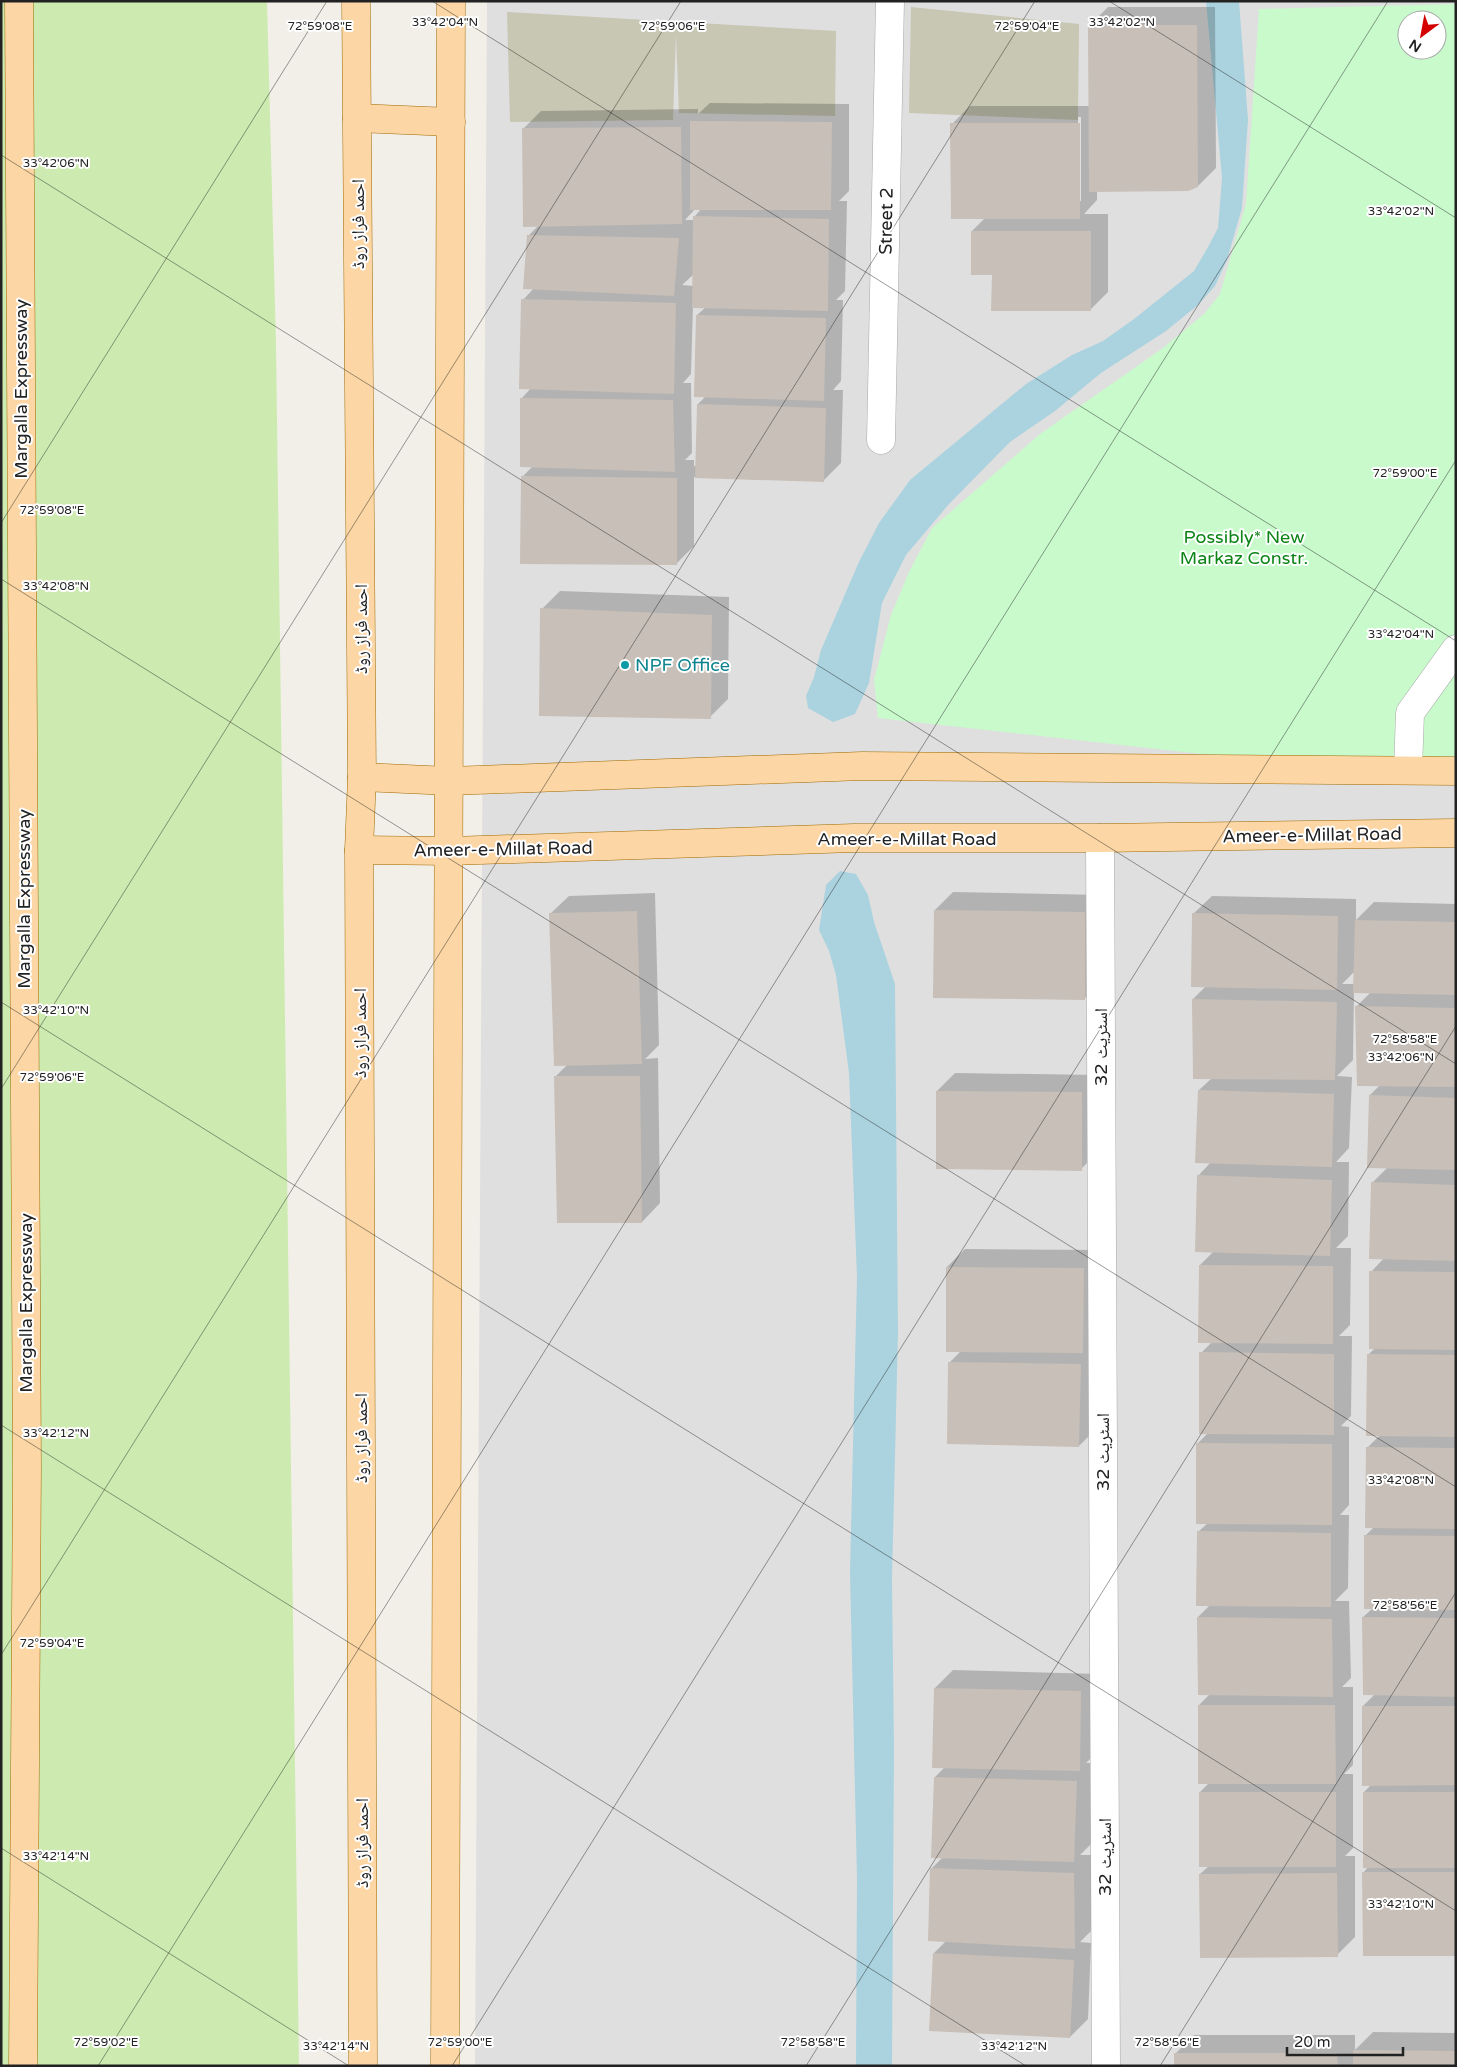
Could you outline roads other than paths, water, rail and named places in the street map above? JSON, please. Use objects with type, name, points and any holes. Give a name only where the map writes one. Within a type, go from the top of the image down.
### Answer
[{"type":"main road","name":"Margalla Expressway","points":[[19,1],[27,1467],[23,2066]]},
{"type":"main road","name":"احمد فراز روڈ","points":[[356,1],[362,777],[359,850],[363,2066]]},
{"type":"main road","points":[[445,2066],[451,1]]},
{"type":"main road","points":[[357,118],[451,122]]},
{"type":"main road","points":[[362,777],[450,781],[862,766],[1408,770],[1456,772]]},
{"type":"main road","name":"Ameer-e-Millat Road","points":[[359,850],[450,851],[854,838],[1100,838],[1456,833]]},
{"type":"street","name":"Street 2","points":[[882,440],[890,1]]},
{"type":"street","points":[[1408,770],[1410,713],[1456,649]]},
{"type":"street","name":"اسٹریٹ 32","points":[[1100,838],[1106,2066]]},
{"type":"water","points":[[1206,1],[1239,1],[1248,120],[1242,208],[1227,260],[1215,286],[1198,305],[1166,331],[1101,373],[1055,411],[1010,442],[949,504],[906,555],[882,603],[869,683],[855,714],[833,722],[808,708],[806,696],[814,677],[821,650],[858,564],[879,523],[910,480],[1026,384],[1072,355],[1103,341],[1194,271],[1218,228],[1222,178]]},
{"type":"water","points":[[840,871],[856,874],[868,895],[874,922],[895,984],[898,1333],[892,1579],[894,1749],[892,2066],[856,2066],[857,1879],[850,1572],[857,1277],[849,1073],[836,975],[829,951],[819,930],[826,885]]},
{"type":"place","name":"NPF Office","points":[[625,665]]},
{"type":"park label","name":"Possibly* New Markaz Constr.","points":[[1244,547]]}]
